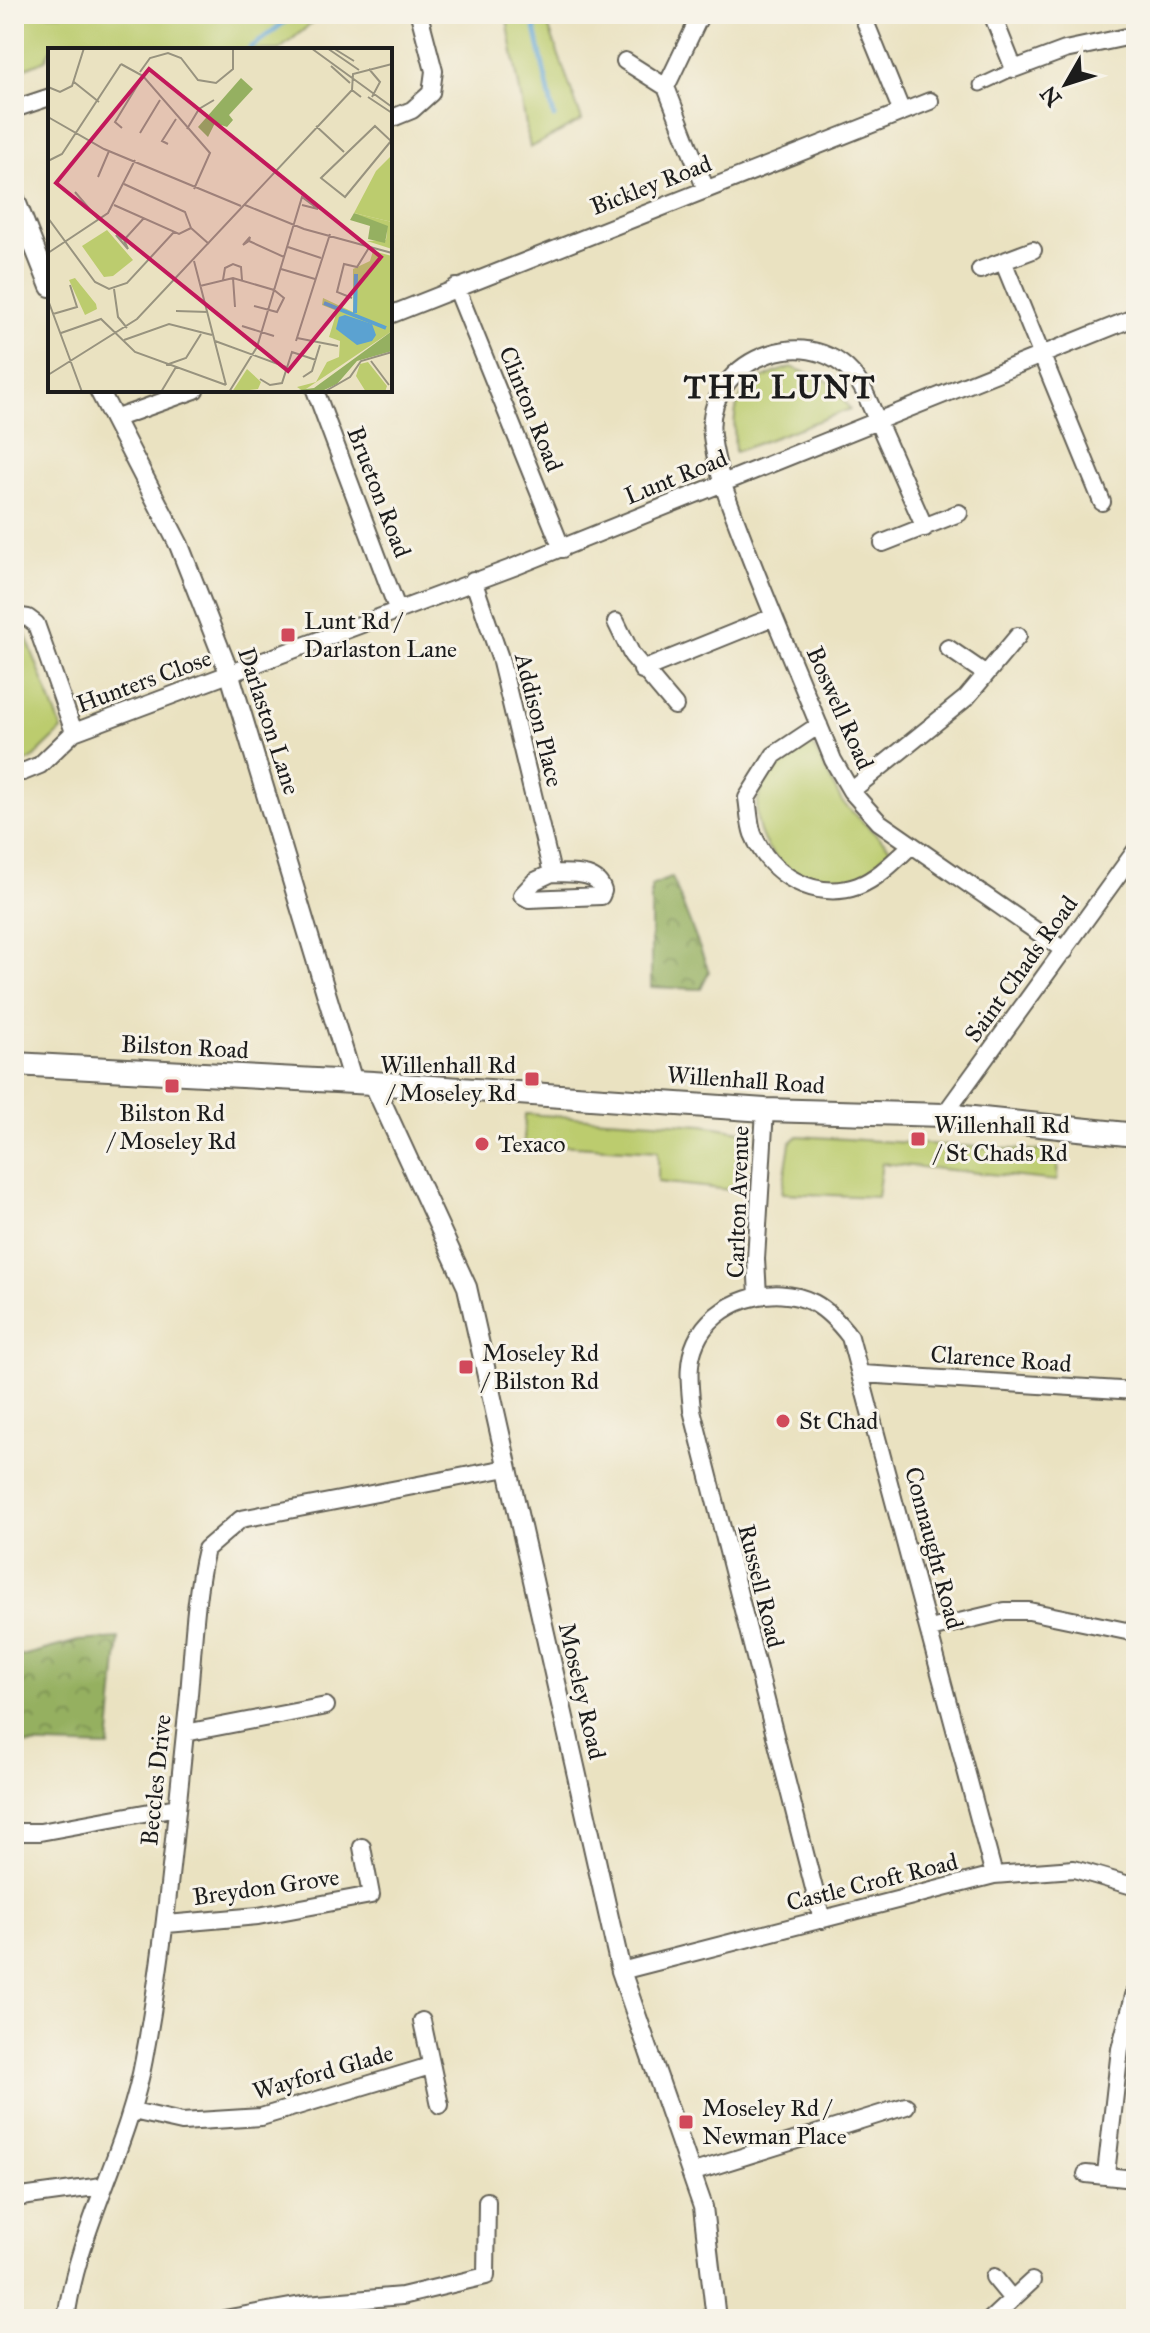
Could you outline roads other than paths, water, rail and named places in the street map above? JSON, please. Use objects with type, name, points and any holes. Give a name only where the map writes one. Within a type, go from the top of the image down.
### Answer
[{"type":"main road","name":"Bilston Road","points":[[14,1064],[363,1082]]},
{"type":"main road","name":"Willenhall Road","points":[[363,1082],[765,1110],[944,1115],[1136,1135]]},
{"type":"street","points":[[392,118],[412,110],[431,93],[434,71],[419,14]]},
{"type":"street","points":[[862,14],[902,112]]},
{"type":"street","points":[[992,14],[1014,69]]},
{"type":"street","points":[[666,87],[699,18]]},
{"type":"street","points":[[980,85],[1065,50],[1136,35]]},
{"type":"street","points":[[625,61],[666,87],[706,190]]},
{"type":"street","points":[[14,109],[48,98]]},
{"type":"street","name":"Bickley Road","points":[[392,314],[930,101]]},
{"type":"street","points":[[14,196],[48,282]]},
{"type":"street","points":[[980,270],[1033,250]]},
{"type":"street","points":[[1003,261],[1102,502]]},
{"type":"street","name":"Clinton Road","points":[[456,287],[562,549]]},
{"type":"street","name":"Lunt Road","points":[[230,675],[473,580],[562,549],[1136,317]]},
{"type":"street","name":"Boswell Road","points":[[925,528],[856,373],[843,361],[811,349],[796,348],[752,362],[726,384],[713,415],[712,433],[723,485],[773,617],[833,760],[851,791],[879,822],[1065,951]]},
{"type":"street","name":"Darlaston Lane","points":[[100,392],[179,545],[230,675],[363,1082]]},
{"type":"street","points":[[114,419],[189,392]]},
{"type":"street","name":"Brueton Road","points":[[316,392],[398,611]]},
{"type":"street","points":[[883,543],[959,513]]},
{"type":"street","name":"Addison Place","points":[[473,580],[500,658],[552,873]]},
{"type":"street","name":"Hunters Close","points":[[14,616],[28,618],[36,624],[74,732]]},
{"type":"street","points":[[642,670],[773,617]]},
{"type":"street","points":[[616,622],[642,670],[675,706]]},
{"type":"street","points":[[851,791],[966,698],[1018,636]]},
{"type":"street","points":[[948,648],[986,674]]},
{"type":"street","name":"Hunters Close","points":[[14,769],[23,772],[40,765],[74,732],[230,675]]},
{"type":"street","points":[[819,725],[774,755],[747,798],[753,834],[772,862],[803,886],[833,891],[859,886],[875,877],[912,845]]},
{"type":"street","name":"Saint Chads Road","points":[[944,1115],[1136,850]]},
{"type":"street","name":"Moseley Road","points":[[363,1082],[467,1287],[621,1971],[694,2172],[703,2207],[716,2319]]},
{"type":"street","name":"Carlton Avenue","points":[[758,1296],[756,1259],[765,1110]]},
{"type":"street","name":"Connaught Road","points":[[758,1296],[799,1298],[813,1303],[836,1319],[850,1337],[994,1875]]},
{"type":"street","name":"Russell Road","points":[[758,1296],[737,1301],[720,1313],[706,1326],[696,1342],[689,1364],[692,1410],[822,1920]]},
{"type":"street","name":"Clarence Road","points":[[862,1374],[1136,1391]]},
{"type":"street","name":"Beccles Drive","points":[[66,2319],[73,2274],[102,2186],[133,2111],[167,1924],[206,1549],[241,1519],[507,1468]]},
{"type":"street","points":[[930,1629],[1005,1611],[1029,1611],[1136,1633]]},
{"type":"street","points":[[185,1733],[326,1706]]},
{"type":"street","points":[[14,1832],[40,1832],[177,1807]]},
{"type":"street","name":"Breydon Grove","points":[[167,1924],[258,1916],[371,1895],[362,1847]]},
{"type":"street","name":"Castle Croft Road","points":[[621,1971],[994,1875],[1074,1869],[1136,1887]]},
{"type":"street","points":[[1106,2174],[1120,2049],[1136,1988]]},
{"type":"street","name":"Wayford Glade","points":[[422,2021],[440,2105]]},
{"type":"street","name":"Wayford Glade","points":[[133,2111],[182,2122],[261,2117],[430,2066]]},
{"type":"street","points":[[694,2172],[906,2106]]},
{"type":"street","points":[[1086,2174],[1125,2178]]},
{"type":"street","points":[[14,2198],[102,2186]]},
{"type":"street","points":[[224,2319],[307,2304],[402,2296],[486,2276],[487,2201]]},
{"type":"street","points":[[994,2277],[1012,2299]]},
{"type":"street","points":[[991,2319],[1032,2281]]},
{"type":"waterway","points":[[251,48],[295,14]]},
{"type":"waterway","points":[[532,14],[554,117]]},
{"type":"place","name":"Lunt Rd / Darlaston Lane","points":[[288,635]]},
{"type":"place","name":"Willenhall Rd / Moseley Rd","points":[[532,1079]]},
{"type":"place","name":"Bilston Rd / Moseley Rd","points":[[172,1086]]},
{"type":"place","name":"Willenhall Rd / St Chads Rd","points":[[918,1139]]},
{"type":"place","name":"Texaco","points":[[482,1144]]},
{"type":"place","name":"Moseley Rd / Bilston Rd","points":[[466,1367]]},
{"type":"place","name":"St Chad","points":[[783,1421]]},
{"type":"place","name":"Moseley Rd / Newman Place","points":[[686,2122]]},
{"type":"district","name":"THE LUNT","points":[[780,387]]}]
